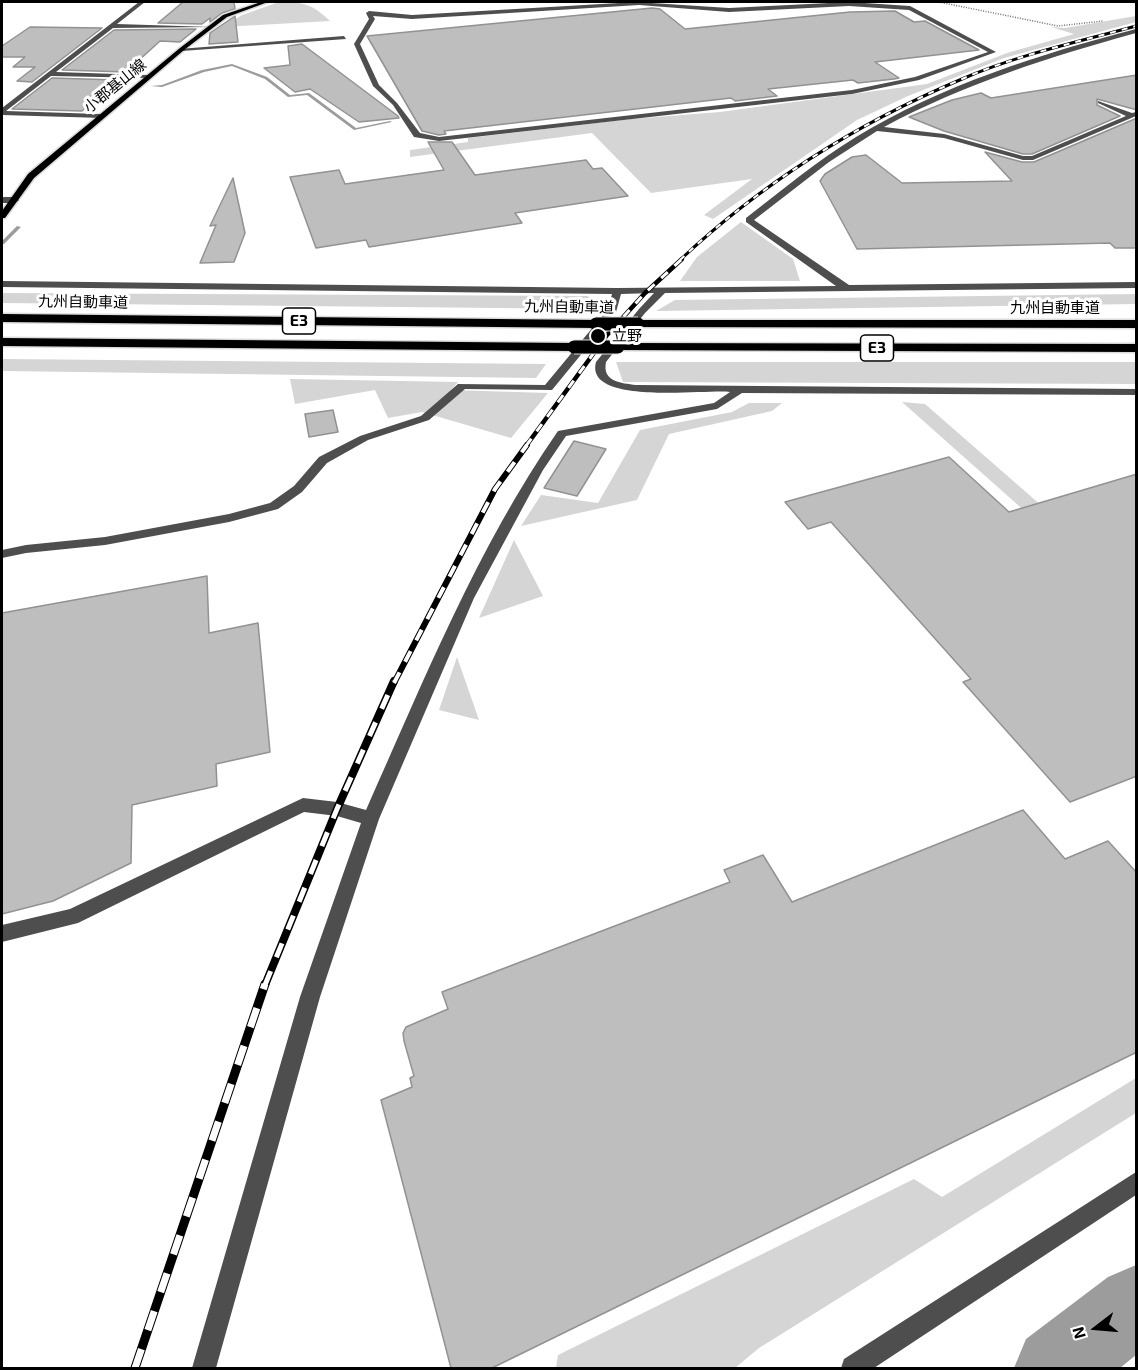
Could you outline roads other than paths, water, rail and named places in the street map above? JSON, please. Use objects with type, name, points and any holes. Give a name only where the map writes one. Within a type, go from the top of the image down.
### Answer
[{"type":"highway","name":"九州自動車道","points":[[2,318],[596,324],[1137,324]]},
{"type":"highway","name":"E3","points":[[2,342],[574,347],[1137,348]]},
{"type":"main road","name":"小郡基山線","points":[[2,216],[31,176],[100,116],[209,27],[225,16],[261,2]]},
{"type":"street","points":[[2,112],[142,2]]},
{"type":"street","points":[[639,3],[729,10],[849,4],[893,6],[910,8],[993,52],[917,79],[852,92],[439,139],[417,135],[395,104],[376,86],[369,74],[357,44],[371,24],[372,19],[369,13],[381,16],[412,17],[639,3]]},
{"type":"street","points":[[110,26],[209,27]]},
{"type":"street","points":[[846,288],[749,220],[802,177],[875,129],[965,87],[1036,60],[1137,31]]},
{"type":"street","points":[[182,49],[344,38]]},
{"type":"street","points":[[49,74],[148,77]]},
{"type":"street","points":[[1100,102],[1134,115]]},
{"type":"street","points":[[2,112],[100,116]]},
{"type":"street","points":[[875,129],[944,136],[1023,158],[1033,158],[1134,115]]},
{"type":"street","points":[[2,200],[15,200]]},
{"type":"street","points":[[2,284],[617,291],[1137,285]]},
{"type":"street","points":[[663,290],[642,310],[601,362],[598,369],[602,378],[612,384],[630,387],[777,391],[1137,392]]},
{"type":"street","points":[[2,554],[26,549],[105,541],[229,518],[274,506],[298,489],[323,460],[364,438],[425,418],[462,387],[548,388],[614,310],[617,291]]},
{"type":"street","points":[[204,1368],[310,997],[371,819],[467,598],[537,470],[562,433],[717,406],[740,390]]},
{"type":"street","points":[[2,933],[72,917],[303,805],[337,809],[371,819]]},
{"type":"street","points":[[853,1368],[1137,1183]]},
{"type":"waterway","points":[[153,86],[162,86],[203,71],[232,65],[266,78],[289,96],[308,94],[355,129],[390,122]]},
{"type":"waterway","points":[[2,243],[19,227]]},
{"type":"waterway","points":[[1055,1368],[1136,1305]]},
{"type":"railway","points":[[680,260],[744,205],[778,180],[849,135],[923,96],[1004,63],[1136,26]]},
{"type":"railway","points":[[526,446],[607,335],[645,293],[682,259]]},
{"type":"railway","points":[[394,683],[495,489],[527,445]]},
{"type":"railway","points":[[265,985],[337,809],[394,681]]},
{"type":"railway","points":[[135,1368],[265,984]]},
{"type":"place","name":"立野","points":[[598,336]]}]
